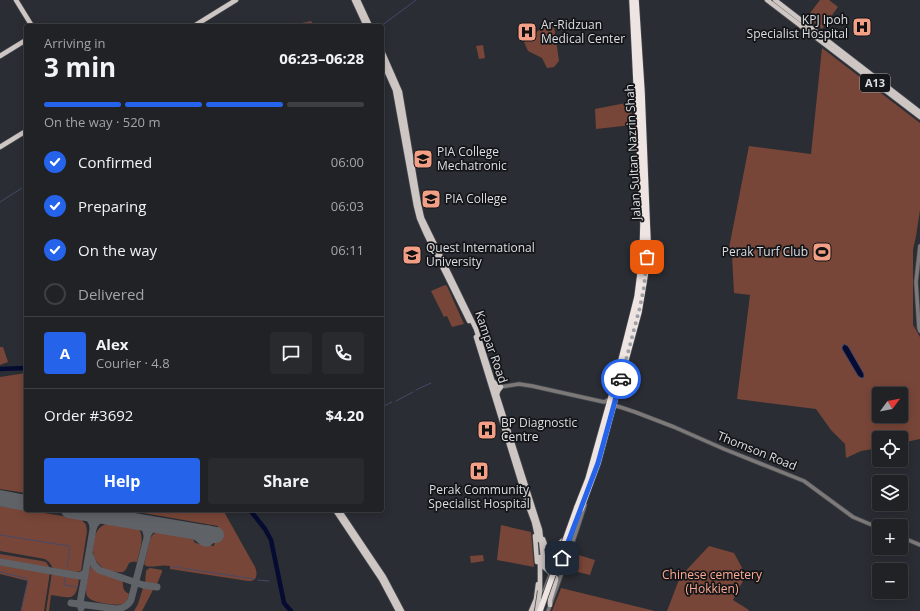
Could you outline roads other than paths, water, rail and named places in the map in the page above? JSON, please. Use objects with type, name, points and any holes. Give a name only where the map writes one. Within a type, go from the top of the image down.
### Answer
[{"type":"highway","name":"Jalan Sultan Nazrin Shah","points":[[579,508],[611,407],[640,307],[644,287],[647,252],[647,218],[640,76],[637,69],[632,0]]},
{"type":"highway","name":"Jalan Sultan Nazrin Shah","points":[[613,400],[616,380],[637,298],[642,258],[643,224],[637,98],[636,0]]},
{"type":"highway","points":[[637,98],[640,96],[640,76]]},
{"type":"highway","name":"Jalan Sultan Nazrin Shah","points":[[579,508],[598,463],[611,407]]},
{"type":"highway","points":[[535,611],[579,508]]},
{"type":"highway","points":[[543,611],[579,508]]},
{"type":"main road","points":[[16,0],[31,24]]},
{"type":"main road","points":[[197,24],[236,0]]},
{"type":"main road","points":[[354,0],[365,24]]},
{"type":"main road","points":[[358,0],[369,24]]},
{"type":"main road","name":"A13","points":[[767,0],[920,117]]},
{"type":"main road","name":"A13","points":[[775,0],[920,112]]},
{"type":"main road","points":[[0,56],[24,41]]},
{"type":"main road","points":[[836,48],[850,64]]},
{"type":"main road","name":"Kampar Road","points":[[384,56],[399,90],[421,214],[476,329],[491,382],[495,388],[495,395],[540,530],[544,567],[556,578],[550,605]]},
{"type":"main road","name":"Kampar Road","points":[[384,65],[395,90],[418,215],[474,330],[534,522],[540,547],[540,591],[535,611]]},
{"type":"main road","points":[[0,147],[24,132]]},
{"type":"main road","points":[[446,267],[449,276],[448,279]]},
{"type":"main road","points":[[491,382],[501,386],[495,395]]},
{"type":"main road","points":[[528,506],[537,548],[538,578],[535,611]]},
{"type":"main road","points":[[336,512],[381,579],[398,611]]},
{"type":"main road","points":[[340,512],[384,577],[402,611]]},
{"type":"main road","points":[[540,530],[548,548],[554,549],[562,541]]},
{"type":"street","points":[[920,246],[916,282],[920,331]]},
{"type":"street","points":[[495,388],[519,384],[532,386],[604,402],[611,407]]},
{"type":"street","points":[[604,402],[613,400],[620,407]]},
{"type":"street","name":"Thomson Road","points":[[611,407],[620,407],[674,427],[804,481],[853,517],[872,525]]},
{"type":"street","points":[[548,611],[594,481],[598,463]]},
{"type":"street","points":[[535,611],[543,594],[575,506],[583,492]]},
{"type":"street","points":[[908,540],[920,545]]},
{"type":"water","points":[[844,344],[848,346],[864,374],[863,378],[858,376],[842,349]]},
{"type":"waterway","points":[[384,24],[416,0]]},
{"type":"waterway","points":[[0,202],[22,188]]},
{"type":"waterway","points":[[0,369],[24,368]]},
{"type":"waterway","points":[[416,390],[431,383]]},
{"type":"waterway","points":[[396,401],[413,392]]},
{"type":"waterway","points":[[384,406],[392,402]]},
{"type":"waterway","points":[[252,512],[265,529],[271,540],[284,603],[291,611]]},
{"type":"waterway","points":[[0,535],[69,546],[67,567]]},
{"type":"waterway","points":[[172,568],[180,567]]},
{"type":"waterway","points":[[182,568],[254,579]]},
{"type":"waterway","points":[[0,572],[28,580],[21,611]]},
{"type":"waterway","points":[[65,577],[64,585],[77,587]]},
{"type":"waterway","points":[[258,580],[269,581]]},
{"type":"place","name":"KPJ Ipoh Specialist Hospital","points":[[862,27]]},
{"type":"place","name":"Ar-Ridzuan Medical Center","points":[[527,32]]},
{"type":"place","name":"PIA College Mechatronic","points":[[423,159]]},
{"type":"place","name":"PIA College","points":[[431,199]]},
{"type":"place","name":"Perak Turf Club","points":[[822,252]]},
{"type":"place","name":"Quest International University","points":[[412,255]]},
{"type":"place","name":"BP Diagnostic Centre","points":[[487,430]]},
{"type":"place","name":"Perak Community Specialist Hospital","points":[[479,471]]},
{"type":"park label","name":"Chinese cemetery (Hokkien)","points":[[712,582]]}]
